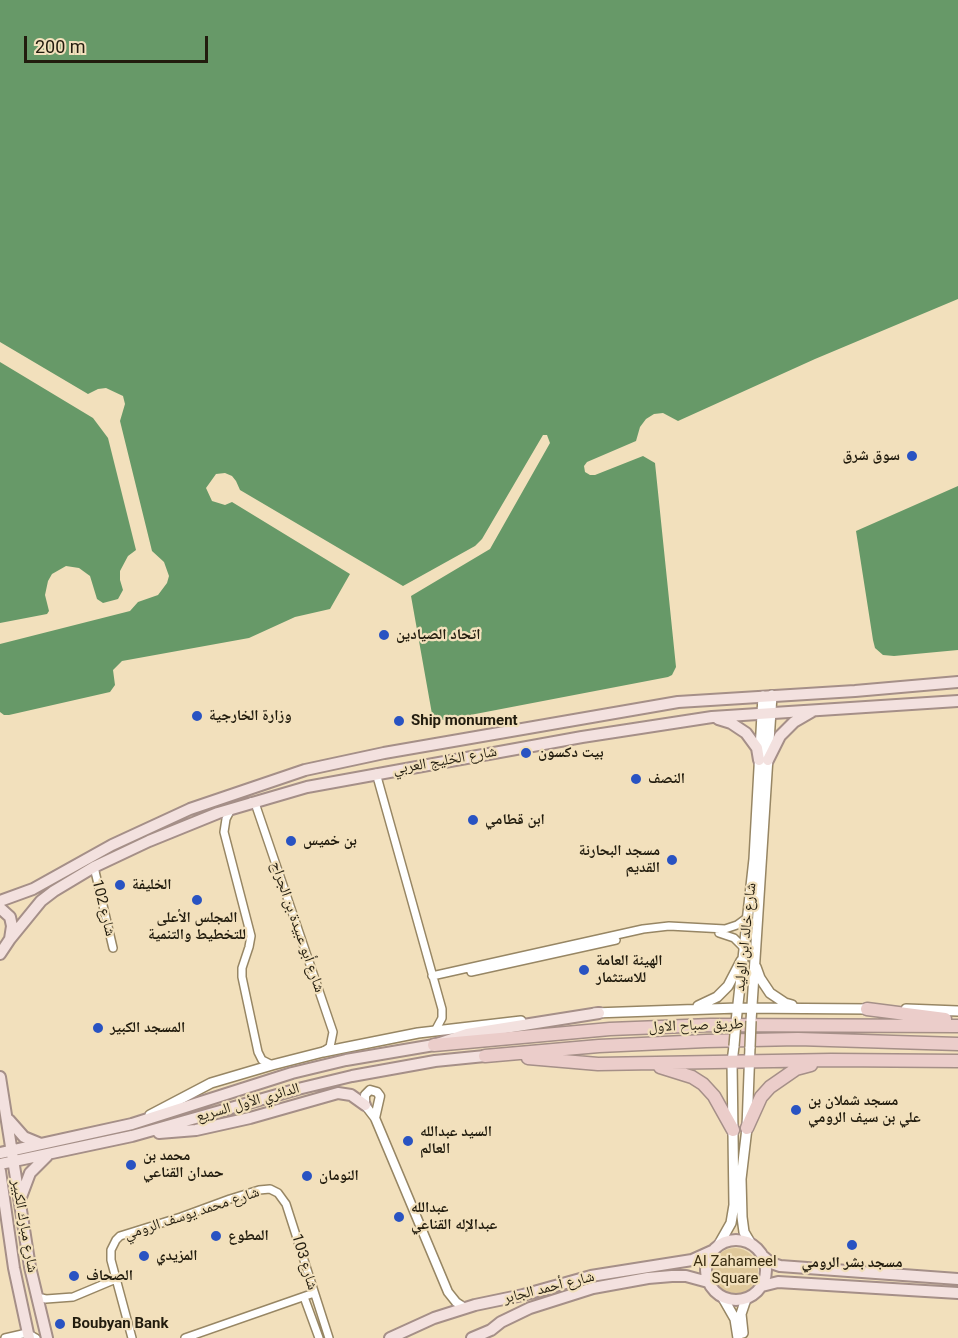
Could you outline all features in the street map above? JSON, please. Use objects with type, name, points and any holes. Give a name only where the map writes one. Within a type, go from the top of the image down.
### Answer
[{"type":"highway","points":[[867,1009],[958,1020]]},
{"type":"highway","name":"طريق صباح الاول","points":[[434,1045],[610,1029],[711,1025],[958,1026]]},
{"type":"highway","name":"طريق صباح الاول","points":[[491,1056],[599,1046],[775,1040],[958,1044]]},
{"type":"highway","points":[[491,1056],[598,1064],[831,1060],[958,1061]]},
{"type":"highway","points":[[747,1128],[761,1097],[780,1078],[796,1069],[831,1060]]},
{"type":"highway","points":[[644,1063],[680,1072],[703,1084],[714,1096],[733,1130]]},
{"type":"main road","name":"شارع الخليج العربي","points":[[0,901],[33,889],[112,845],[190,809],[305,770],[383,753],[678,702],[958,682]]},
{"type":"main road","name":"شارع خالد ابن الوليد","points":[[752,1244],[744,1232],[741,1179],[747,1128],[767,695]]},
{"type":"main road","name":"شارع الخليج العربي","points":[[1,954],[40,901],[94,867],[149,841],[232,808],[307,787],[582,737],[712,717],[958,702]]},
{"type":"main road","points":[[712,717],[741,729],[753,742],[764,760],[789,727],[816,710]]},
{"type":"main road","name":"شارع خالد ابن الوليد","points":[[715,1248],[728,1230],[733,1215],[732,1062],[764,760]]},
{"type":"main road","points":[[0,908],[7,913],[11,921],[10,939]]},
{"type":"main road","points":[[688,1009],[717,998],[728,986],[744,953]]},
{"type":"main road","points":[[754,961],[760,978],[770,993],[785,1004],[803,1008]]},
{"type":"main road","name":"طريق صباح الاول","points":[[435,1031],[599,1013],[688,1009],[803,1008],[958,1011]]},
{"type":"main road","name":"الدائري الأول السريع","points":[[132,1130],[292,1073],[346,1060],[434,1045],[467,1034],[599,1013]]},
{"type":"main road","name":"الدائري الأول السريع","points":[[132,1130],[206,1086],[323,1052],[435,1031]]},
{"type":"main road","name":"الدائري الأول السريع","points":[[13,1156],[132,1130],[352,1076],[435,1061],[491,1056]]},
{"type":"main road","name":"شارع مبارك الكبير","points":[[0,1077],[20,1203],[46,1338]]},
{"type":"main road","points":[[132,1130],[196,1130],[250,1118],[338,1093],[351,1095],[365,1105]]},
{"type":"main road","points":[[7,1114],[18,1132],[30,1141],[49,1148],[23,1186],[20,1203]]},
{"type":"main road","points":[[0,1153],[13,1156]]},
{"type":"main road","points":[[0,1164],[13,1156]]},
{"type":"main road","name":"شارع مبارك الكبير","points":[[0,1171],[2,1202],[31,1336]]},
{"type":"main road","points":[[738,1338],[735,1319],[723,1298],[708,1282],[706,1263],[715,1248],[731,1240],[752,1244],[771,1263],[792,1267],[958,1279]]},
{"type":"main road","name":"شارع أحمد الجابر","points":[[390,1338],[410,1333],[442,1315],[465,1308],[591,1276],[692,1260],[715,1248]]},
{"type":"main road","points":[[723,1298],[746,1299],[755,1294],[762,1286],[766,1275],[764,1257]]},
{"type":"main road","points":[[669,1264],[675,1269],[672,1276]]},
{"type":"main road","points":[[785,1282],[783,1275],[792,1267]]},
{"type":"main road","name":"شارع أحمد الجابر","points":[[472,1338],[488,1334],[501,1322],[530,1308],[593,1288],[672,1276],[693,1277],[708,1282]]},
{"type":"main road","points":[[762,1286],[785,1282],[958,1293]]},
{"type":"main road","points":[[743,1338],[741,1314],[746,1299]]},
{"type":"main road","points":[[495,1302],[506,1309],[501,1322]]},
{"type":"street","points":[[376,773],[442,1013],[435,1031]]},
{"type":"street","name":"شارع أبو عبيدة بن الجراح","points":[[251,802],[256,806],[333,1032],[330,1047],[323,1052]]},
{"type":"street","points":[[232,808],[226,819],[224,832],[251,936],[242,968],[242,977],[258,1052],[262,1059],[272,1065]]},
{"type":"street","name":"شارع 102","points":[[94,867],[113,948]]},
{"type":"street","points":[[721,931],[737,925],[748,916]]},
{"type":"street","points":[[433,978],[644,929],[669,926],[721,931],[734,938],[744,953]]},
{"type":"street","points":[[375,1119],[375,1110],[380,1099],[377,1092],[370,1090],[366,1092],[365,1105],[375,1119],[448,1292],[465,1308]]},
{"type":"street","name":"شارع محمد يوسف الرومي","points":[[132,1338],[110,1254],[113,1244],[120,1236],[259,1190],[274,1191]]},
{"type":"street","name":"شارع 103","points":[[274,1191],[283,1198],[286,1204],[328,1338]]},
{"type":"street","points":[[37,1297],[46,1299],[73,1297],[116,1279]]},
{"type":"street","points":[[442,1315],[449,1304],[448,1292]]},
{"type":"street","points":[[185,1338],[314,1293]]},
{"type":"street","name":"شارع 103","points":[[304,1297],[319,1338]]},
{"type":"street","points":[[5,1338],[31,1336]]},
{"type":"green space","name":"Al Zahameel Square","points":[[735,1248],[751,1255],[758,1271],[751,1287],[735,1294],[719,1287],[712,1271],[719,1255]]},
{"type":"shaded area","points":[[0,0],[958,0],[958,299],[815,359],[678,421],[663,413],[654,414],[640,427],[636,441],[587,462],[584,466],[585,472],[590,475],[643,456],[655,463],[676,667],[672,675],[668,677],[444,720],[439,720],[432,714],[411,596],[490,549],[550,443],[547,435],[543,435],[482,539],[475,546],[403,586],[240,490],[232,476],[225,473],[216,474],[206,488],[212,501],[225,505],[232,502],[350,574],[330,609],[295,617],[249,638],[122,661],[113,670],[115,685],[110,692],[4,715],[0,712],[0,644],[130,611],[138,602],[158,595],[169,576],[164,562],[152,551],[120,421],[125,404],[123,396],[106,388],[88,394],[0,342]]},
{"type":"shaded area","points":[[0,362],[93,418],[108,438],[136,550],[128,556],[120,571],[123,590],[118,599],[103,603],[97,599],[90,576],[79,568],[66,566],[52,574],[48,581],[45,595],[49,611],[47,614],[0,623]]},
{"type":"shaded area","points":[[958,486],[958,650],[883,655],[875,648],[873,640],[856,531]]},
{"type":"place","name":"سوق شرق","points":[[912,456]]},
{"type":"place","name":"اتحاد الصيادين","points":[[384,635]]},
{"type":"place","name":"وزارة الخارجية","points":[[197,716]]},
{"type":"place","name":"Ship monument","points":[[399,721]]},
{"type":"place","name":"بيت دكسون","points":[[526,753]]},
{"type":"place","name":"النصف","points":[[636,779]]},
{"type":"place","name":"ابن قطامي","points":[[473,820]]},
{"type":"place","name":"بن خميس","points":[[291,841]]},
{"type":"place","name":"مسجد البحارنة القديم","points":[[672,860]]},
{"type":"place","name":"الخليفة","points":[[120,885]]},
{"type":"place","name":"المجلس الأعلى للتخطيط والتنمية","points":[[197,900]]},
{"type":"place","name":"الهيئة العامة للاستثمار","points":[[584,970]]},
{"type":"place","name":"المسجد الكبير","points":[[98,1028]]},
{"type":"place","name":"مسجد شملان بن علي بن سيف الرومي","points":[[796,1110]]},
{"type":"place","name":"السيد عبدالله العالم","points":[[408,1141]]},
{"type":"place","name":"محمد بن حمدان القناعي","points":[[131,1165]]},
{"type":"place","name":"النومان","points":[[307,1176]]},
{"type":"place","name":"عبدالله عبدالإله القناعي","points":[[399,1217]]},
{"type":"place","name":"المطوع","points":[[216,1236]]},
{"type":"place","name":"مسجد بشر الرومي","points":[[852,1245]]},
{"type":"place","name":"المزيدي","points":[[144,1256]]},
{"type":"place","name":"الصحاف","points":[[74,1276]]},
{"type":"place","name":"Boubyan Bank","points":[[60,1324]]}]
